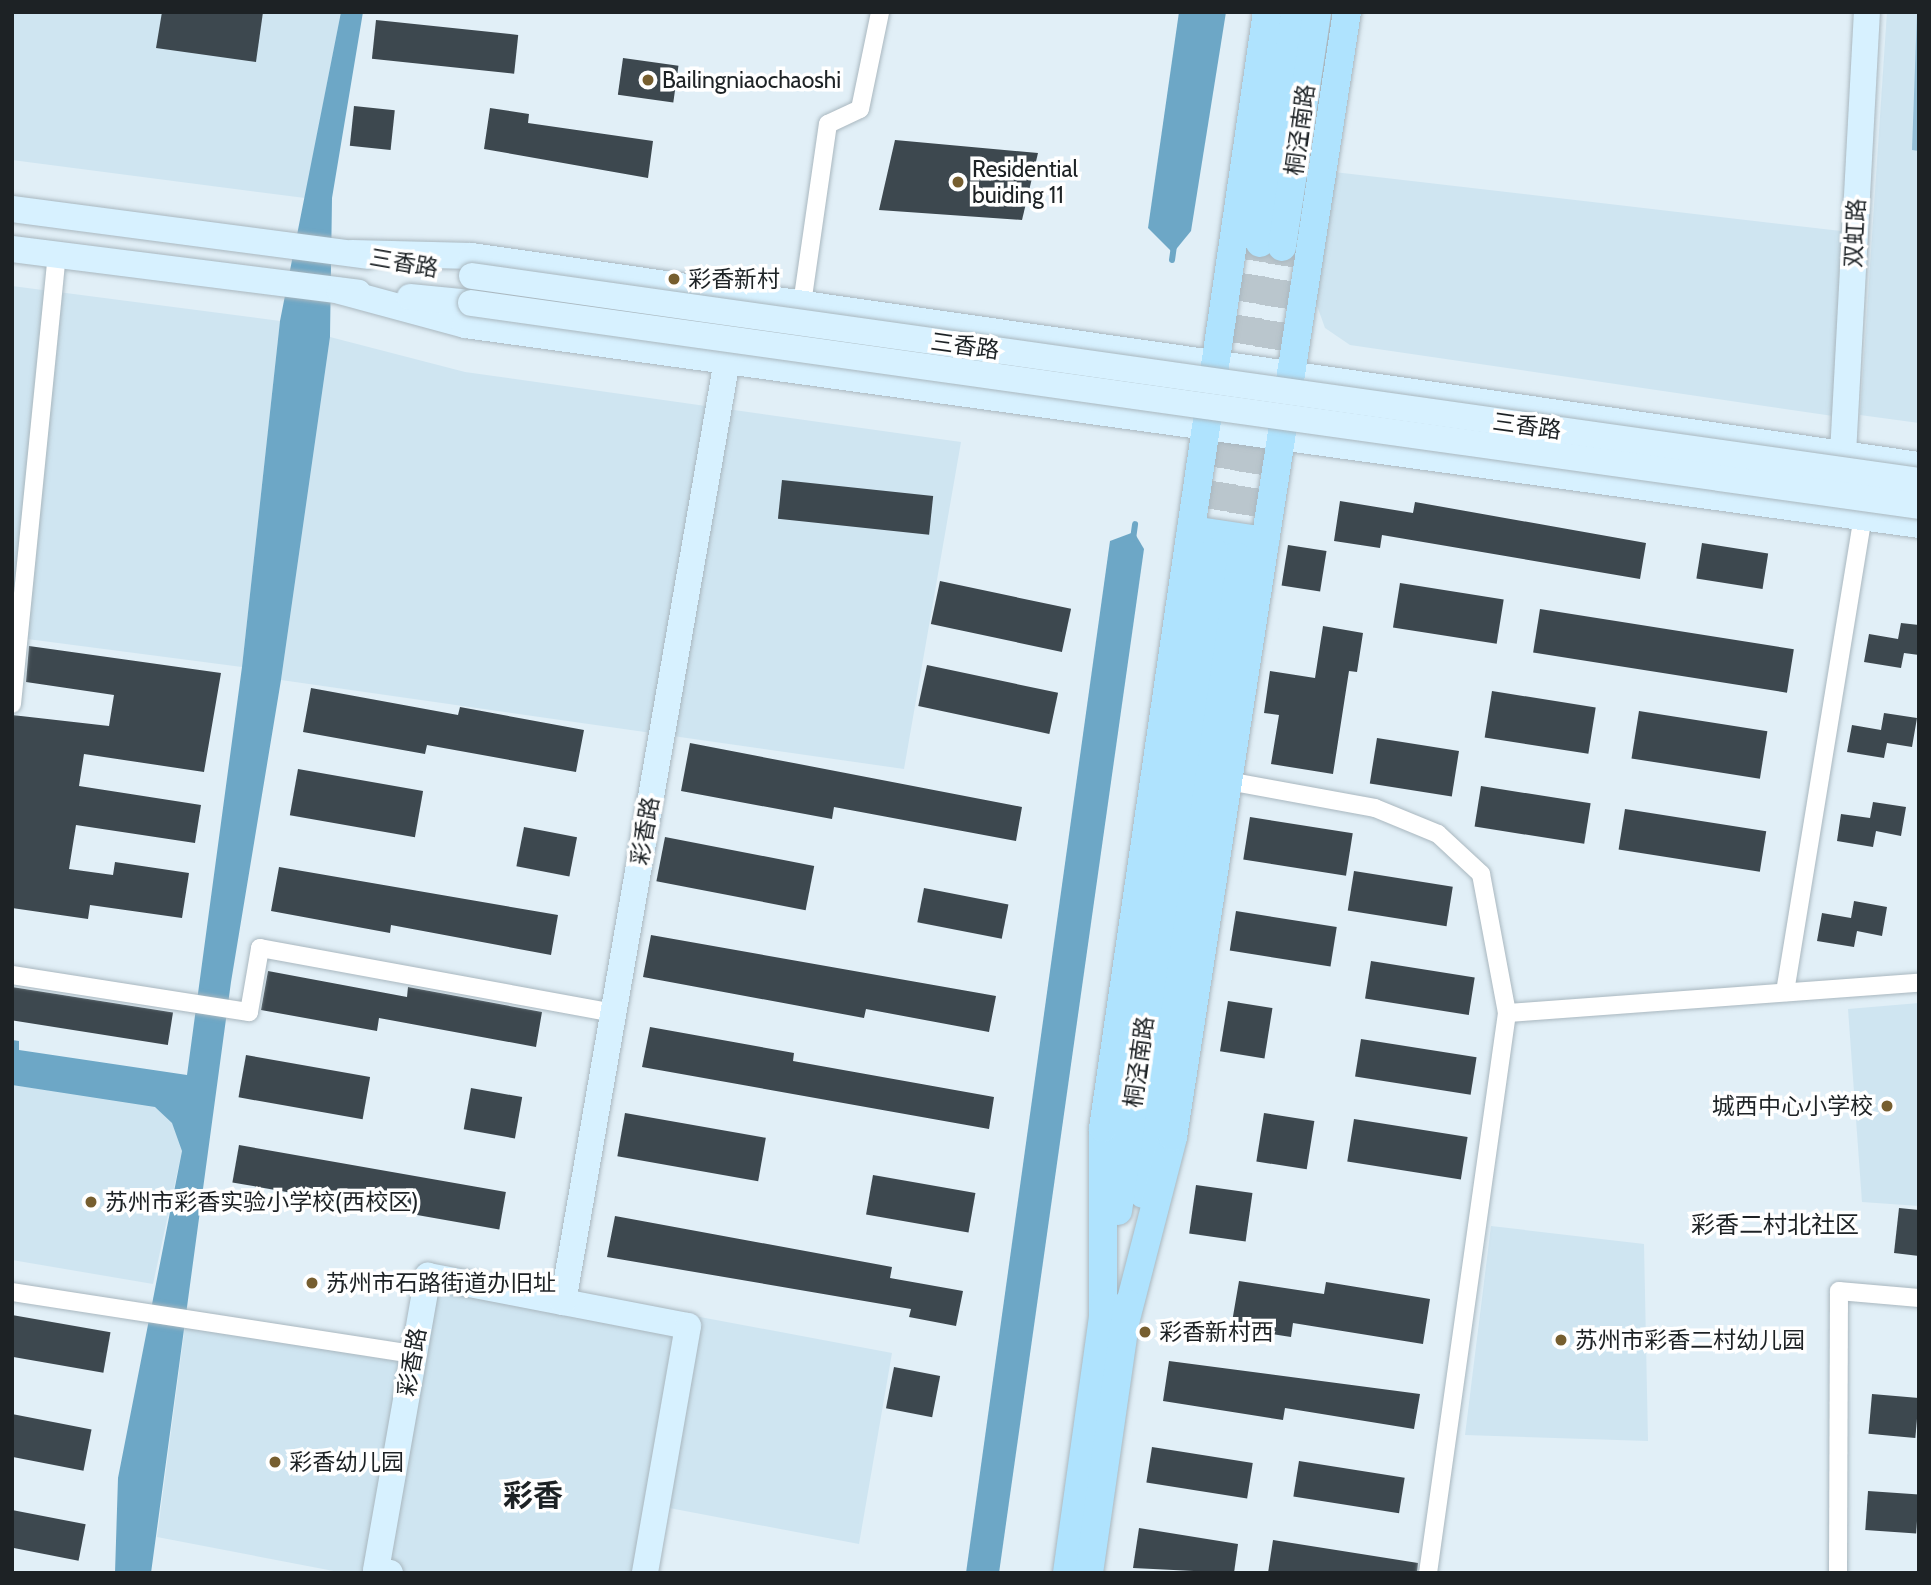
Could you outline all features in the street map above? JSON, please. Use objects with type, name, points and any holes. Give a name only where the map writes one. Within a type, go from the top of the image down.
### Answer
[{"type":"main road","points":[[1114,1321],[1103,1128],[1268,12]]},
{"type":"main road","name":"桐泾南路","points":[[1295,12],[1271,245],[1317,12]]},
{"type":"main road","points":[[1114,1321],[1173,1137],[1347,12]]},
{"type":"main road","name":"双虹路","points":[[1843,454],[1867,12]]},
{"type":"main road","name":"三香路","points":[[12,209],[349,253],[472,275],[1919,481]]},
{"type":"main road","name":"三香路","points":[[12,249],[278,284],[471,303],[1919,506]]},
{"type":"main road","points":[[349,253],[472,256],[1919,465]]},
{"type":"main road","points":[[1231,257],[1307,268]]},
{"type":"main road","points":[[338,291],[465,325],[1919,525]]},
{"type":"main road","name":"彩香路","points":[[563,1302],[727,360]]},
{"type":"main road","points":[[1191,530],[1265,541]]},
{"type":"main road","name":"桐泾南路","points":[[1067,1573],[1114,1321],[1225,554]]},
{"type":"main road","name":"彩香路","points":[[390,1573],[376,1570],[428,1276],[688,1325],[645,1573]]},
{"type":"main road","name":"桐泾南路","points":[[1089,1573],[1114,1321]]},
{"type":"street","points":[[803,303],[828,124],[860,109],[880,12]]},
{"type":"street","points":[[12,704],[57,255]]},
{"type":"street","points":[[1785,992],[1863,518]]},
{"type":"street","points":[[1228,780],[1345,799],[1410,822],[1458,847],[1481,874],[1507,1013],[1428,1573]]},
{"type":"street","points":[[12,975],[249,1012],[260,948],[613,1013]]},
{"type":"street","points":[[1507,1013],[1919,983]]},
{"type":"street","points":[[1838,1573],[1839,1291],[1919,1298]]},
{"type":"street","points":[[12,1292],[188,1322],[414,1354]]},
{"type":"shaded area","points":[[12,12],[341,12],[305,198],[12,160]]},
{"type":"shaded area","points":[[341,12],[363,12],[332,198],[330,337],[281,680],[231,982],[151,1573],[115,1573],[118,1478],[182,1151],[172,1123],[155,1107],[12,1085],[12,1040],[19,1041],[19,1050],[187,1075],[242,667],[280,321]]},
{"type":"shaded area","points":[[1179,12],[1226,12],[1191,231],[1173,253],[1148,228]]},
{"type":"shaded area","points":[[1887,12],[1919,12],[1919,423],[1860,415]]},
{"type":"shaded area","points":[[1919,12],[1919,151],[1912,150]]},
{"type":"shaded area","points":[[1334,172],[1841,231],[1833,416],[1350,345],[1325,328],[1315,300]]},
{"type":"shaded area","points":[[12,286],[280,321],[242,667],[12,637]]},
{"type":"shaded area","points":[[330,337],[465,372],[961,442],[904,769],[281,680]]},
{"type":"shaded area","points":[[1134,532],[1144,549],[999,1573],[966,1573],[1110,541]]},
{"type":"shaded area","name":"城西中心小学校","points":[[1919,1003],[1919,1206],[1862,1202],[1848,1009]]},
{"type":"shaded area","name":"苏州市彩香实验小学校(西校区)","points":[[12,1085],[182,1109],[182,1151],[153,1284],[12,1260]]},
{"type":"shaded area","name":"苏州市彩香二村幼儿园","points":[[1491,1226],[1644,1244],[1648,1441],[1465,1435]]},
{"type":"shaded area","points":[[418,1264],[892,1353],[859,1544],[664,1507],[653,1573],[344,1573],[157,1537],[185,1326],[401,1362]]},
{"type":"building","points":[[162,12],[263,12],[256,62],[156,48]]},
{"type":"building","points":[[376,20],[518,35],[514,74],[372,59]]},
{"type":"building","name":"Bailingniaochaoshi","points":[[623,58],[678,66],[673,102],[618,95]]},
{"type":"building","points":[[354,106],[395,110],[391,150],[350,146]]},
{"type":"building","points":[[490,108],[529,114],[528,123],[653,141],[648,178],[484,149]]},
{"type":"building","name":"Residential buiding 11","points":[[895,140],[1038,153],[1022,220],[879,210]]},
{"type":"building","points":[[782,480],[933,496],[929,535],[778,519]]},
{"type":"building","points":[[1340,501],[1413,513],[1415,502],[1646,543],[1640,579],[1382,535],[1380,548],[1334,541]]},
{"type":"building","points":[[1702,543],[1768,553],[1763,589],[1696,579]]},
{"type":"building","points":[[1288,545],[1327,551],[1320,592],[1282,585]]},
{"type":"building","points":[[940,581],[1071,609],[1062,652],[931,624]]},
{"type":"building","points":[[1400,583],[1504,599],[1497,644],[1393,627]]},
{"type":"building","points":[[1540,609],[1794,649],[1787,693],[1533,652]]},
{"type":"building","points":[[1901,623],[1919,625],[1919,655],[1904,653],[1901,668],[1864,662],[1869,634],[1898,639]]},
{"type":"building","points":[[1323,626],[1363,633],[1357,672],[1349,671],[1333,774],[1271,764],[1279,715],[1264,713],[1270,671],[1315,678]]},
{"type":"building","points":[[29,646],[221,673],[204,772],[84,754],[79,786],[201,805],[195,843],[76,825],[69,869],[113,875],[115,862],[189,873],[182,918],[90,905],[88,919],[12,908],[12,715],[109,726],[114,695],[26,682]]},
{"type":"building","points":[[927,665],[1058,693],[1049,734],[918,706]]},
{"type":"building","points":[[311,688],[458,715],[460,707],[584,730],[576,772],[427,745],[425,754],[303,732]]},
{"type":"building","points":[[1492,691],[1596,707],[1588,754],[1485,737]]},
{"type":"building","points":[[1639,711],[1767,731],[1760,779],[1631,758]]},
{"type":"building","points":[[1884,713],[1917,718],[1912,747],[1887,743],[1884,758],[1847,752],[1852,725],[1881,730]]},
{"type":"building","points":[[1377,738],[1459,751],[1452,796],[1370,783]]},
{"type":"building","points":[[690,743],[1022,807],[1016,841],[834,807],[832,819],[681,791]]},
{"type":"building","points":[[298,769],[423,791],[415,837],[290,815]]},
{"type":"building","points":[[1481,786],[1591,803],[1584,844],[1475,826]]},
{"type":"building","points":[[1873,802],[1906,807],[1901,836],[1876,831],[1873,847],[1837,841],[1841,814],[1870,818]]},
{"type":"building","points":[[1625,809],[1766,831],[1760,872],[1619,849]]},
{"type":"building","points":[[1250,817],[1353,833],[1346,876],[1243,859]]},
{"type":"building","points":[[524,827],[577,837],[569,877],[516,866]]},
{"type":"building","points":[[665,837],[814,866],[806,910],[656,881]]},
{"type":"building","points":[[279,867],[558,915],[551,955],[391,925],[390,933],[271,911]]},
{"type":"building","points":[[1354,871],[1453,887],[1447,926],[1348,911]]},
{"type":"building","points":[[924,888],[1008,904],[1002,939],[917,922]]},
{"type":"building","points":[[1854,901],[1887,907],[1882,936],[1857,931],[1854,947],[1817,941],[1822,913],[1851,918]]},
{"type":"building","points":[[1236,911],[1337,927],[1330,966],[1230,951]]},
{"type":"building","points":[[651,935],[996,996],[989,1032],[866,1009],[864,1018],[643,977]]},
{"type":"building","points":[[1371,961],[1475,977],[1469,1015],[1365,999]]},
{"type":"building","points":[[268,971],[407,997],[408,987],[542,1012],[536,1047],[379,1018],[377,1031],[261,1010]]},
{"type":"building","points":[[12,987],[173,1012],[168,1045],[12,1020]]},
{"type":"building","points":[[1228,1001],[1272,1008],[1264,1058],[1220,1051]]},
{"type":"building","points":[[650,1027],[794,1053],[793,1061],[994,1097],[989,1129],[642,1067]]},
{"type":"building","points":[[1361,1039],[1477,1057],[1471,1095],[1355,1077]]},
{"type":"building","points":[[246,1055],[370,1077],[363,1119],[239,1097]]},
{"type":"building","points":[[471,1088],[522,1097],[515,1138],[464,1129]]},
{"type":"building","points":[[625,1113],[766,1138],[758,1181],[617,1156]]},
{"type":"building","points":[[1264,1113],[1314,1121],[1307,1169],[1256,1161]]},
{"type":"building","points":[[1354,1119],[1468,1137],[1461,1179],[1347,1161]]},
{"type":"building","points":[[239,1145],[506,1192],[499,1229],[232,1182]]},
{"type":"building","points":[[873,1175],[975,1193],[968,1232],[866,1214]]},
{"type":"building","points":[[1196,1185],[1252,1193],[1246,1241],[1189,1234]]},
{"type":"building","points":[[1899,1208],[1919,1210],[1919,1256],[1894,1253]]},
{"type":"building","points":[[615,1216],[892,1267],[890,1278],[963,1291],[956,1326],[909,1317],[911,1309],[607,1257]]},
{"type":"building","points":[[1239,1281],[1324,1294],[1326,1282],[1430,1299],[1423,1344],[1293,1323],[1291,1337],[1231,1328]]},
{"type":"building","points":[[12,1315],[110,1332],[103,1373],[12,1357]]},
{"type":"building","points":[[1169,1361],[1420,1394],[1414,1429],[1285,1408],[1283,1420],[1163,1401]]},
{"type":"building","points":[[894,1367],[940,1376],[932,1417],[886,1408]]},
{"type":"building","points":[[1872,1394],[1919,1398],[1915,1438],[1869,1434]]},
{"type":"building","points":[[12,1414],[92,1429],[83,1471],[12,1457]]},
{"type":"building","points":[[1152,1447],[1253,1463],[1247,1499],[1146,1483]]},
{"type":"building","points":[[1299,1461],[1405,1478],[1399,1513],[1293,1497]]},
{"type":"building","points":[[1868,1491],[1919,1495],[1916,1533],[1865,1530]]},
{"type":"building","points":[[12,1510],[86,1524],[79,1561],[12,1548]]},
{"type":"building","points":[[1139,1528],[1238,1544],[1234,1573],[1133,1568]]},
{"type":"building","points":[[1273,1540],[1418,1563],[1417,1573],[1268,1573]]},
{"type":"waterway","points":[[1172,260],[1174,245]]},
{"type":"waterway","points":[[1133,539],[1135,524]]},
{"type":"tunnel","points":[[1214,552],[1260,243]]},
{"type":"tunnel","points":[[1236,556],[1282,247]]},
{"type":"place","name":"Bailingniaochaoshi","points":[[648,80]]},
{"type":"place","name":"Residential buiding 11","points":[[958,182]]},
{"type":"place","name":"彩香新村","points":[[674,279]]},
{"type":"place","name":"城西中心小学校","points":[[1887,1106]]},
{"type":"place","name":"苏州市彩香实验小学校(西校区)","points":[[91,1202]]},
{"type":"place","name":"苏州市石路街道办旧址","points":[[312,1283]]},
{"type":"place","name":"彩香新村西","points":[[1145,1332]]},
{"type":"place","name":"苏州市彩香二村幼儿园","points":[[1561,1340]]},
{"type":"place","name":"彩香幼儿园","points":[[275,1462]]},
{"type":"district","name":"彩香二村北社区","points":[[1775,1225]]},
{"type":"district","name":"彩香","points":[[533,1496]]}]
